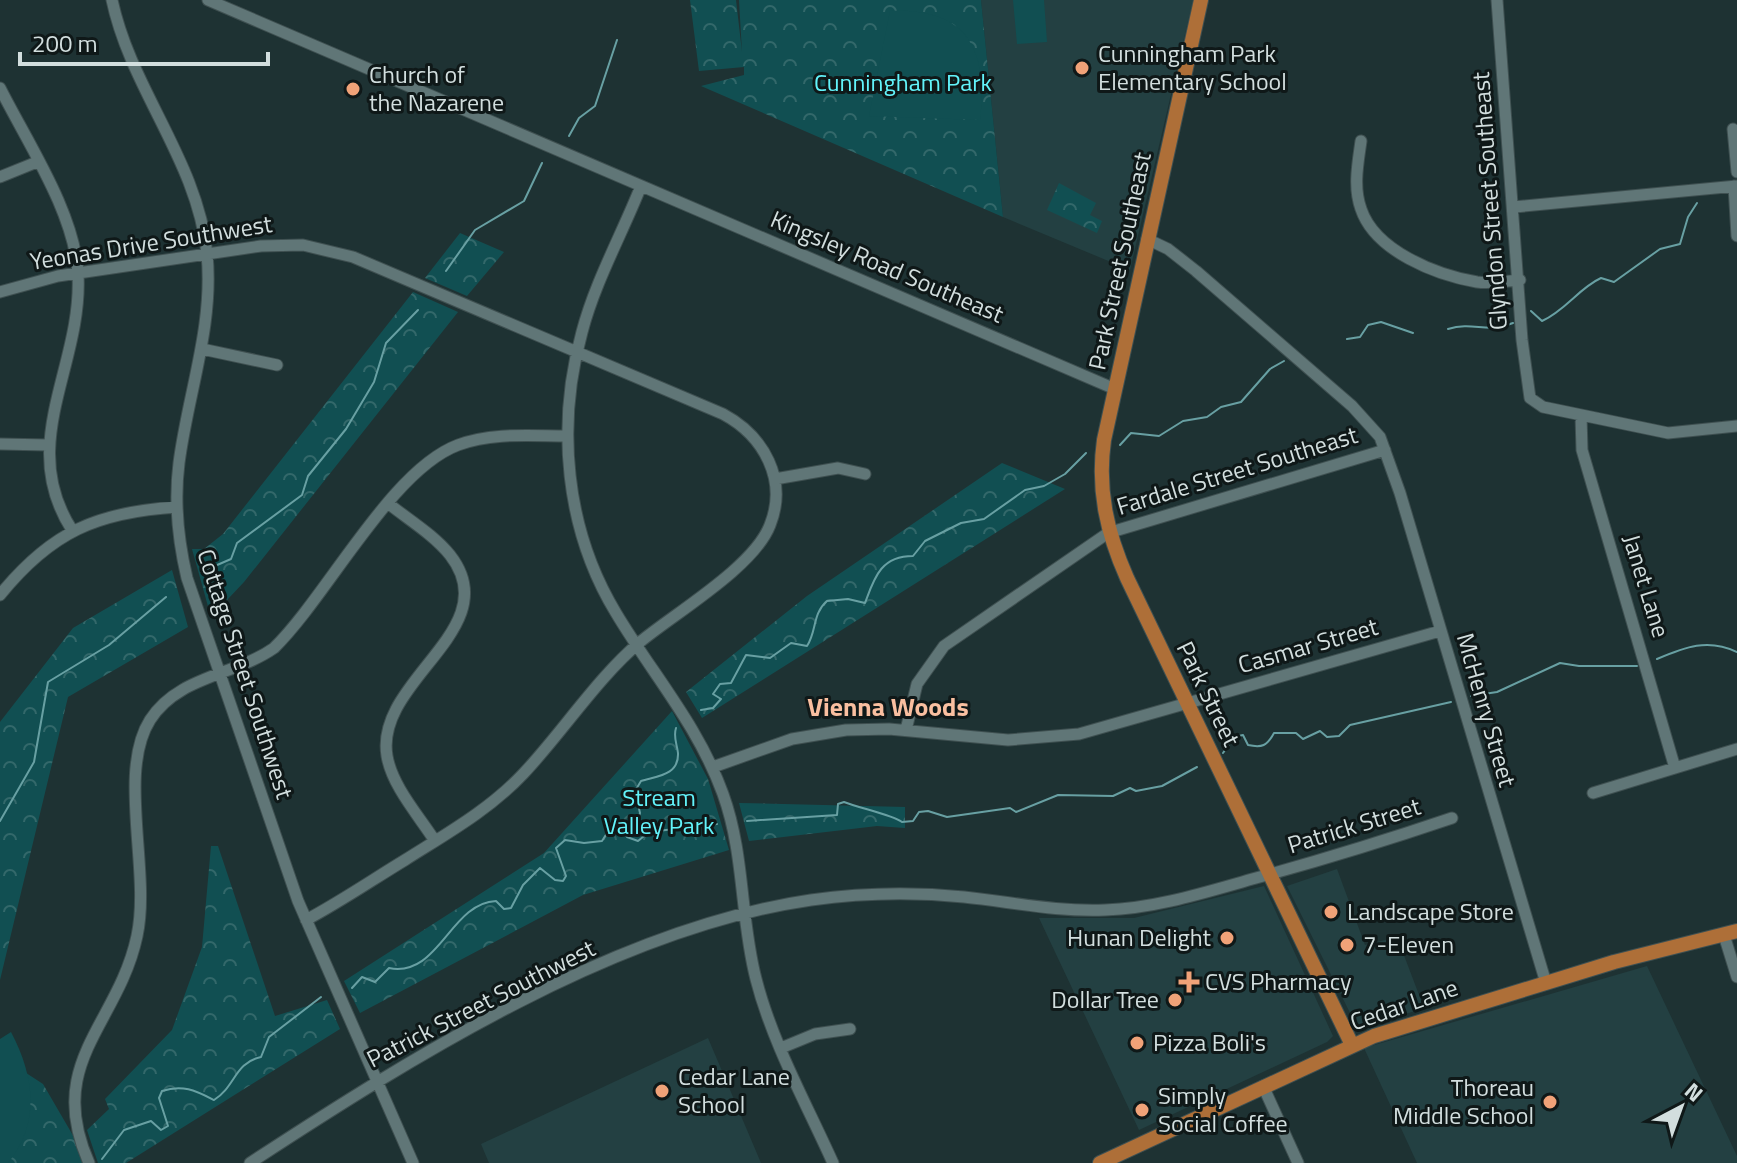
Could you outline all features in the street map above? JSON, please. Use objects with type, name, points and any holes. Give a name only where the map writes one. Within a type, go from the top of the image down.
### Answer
[{"type":"main road","name":"Park Street Southeast","points":[[1108,533],[1101,484],[1102,454],[1201,0]]},
{"type":"main road","name":"Park Street","points":[[1108,533],[1269,874]]},
{"type":"main road","points":[[1269,874],[1352,1045]]},
{"type":"main road","name":"Cedar Lane","points":[[1104,1162],[1352,1045],[1546,983],[1730,933]]},
{"type":"street","name":"Cottage Street Southwest","points":[[112,0],[129,53],[191,183],[207,254],[209,300],[179,464],[177,507],[187,578],[306,920],[413,1163]]},
{"type":"street","name":"Kingsley Road Southeast","points":[[208,0],[1115,389]]},
{"type":"street","name":"Glyndon Street Southeast","points":[[1497,0],[1530,398],[1543,407],[1581,416]]},
{"type":"street","points":[[0,88],[66,221],[78,273],[75,317],[48,445],[52,490],[72,530]]},
{"type":"street","points":[[1733,129],[1737,172]]},
{"type":"street","points":[[1361,141],[1357,195],[1367,223],[1378,238],[1398,253],[1462,278],[1489,283],[1520,280]]},
{"type":"street","points":[[0,177],[37,162]]},
{"type":"street","points":[[641,186],[591,305],[577,352],[567,436],[573,493],[586,546],[605,593],[689,720],[713,767],[730,814],[743,872],[755,978],[781,1048],[833,1163]]},
{"type":"street","points":[[1514,207],[1736,186],[1737,236]]},
{"type":"street","name":"McHenry Street","points":[[1147,239],[1186,263],[1332,388],[1375,430],[1385,450],[1546,983]]},
{"type":"street","name":"Yeonas Drive Southwest","points":[[0,292],[78,273],[207,254],[282,245],[336,251],[735,420],[764,450],[775,479]]},
{"type":"street","points":[[202,349],[277,365]]},
{"type":"street","points":[[1581,416],[1668,433],[1737,426]]},
{"type":"street","name":"Janet Lane","points":[[1581,416],[1582,450],[1675,768]]},
{"type":"street","points":[[89,1163],[76,1124],[75,1090],[82,1055],[121,984],[137,937],[142,888],[136,773],[139,745],[151,719],[169,698],[190,685],[262,656],[284,638],[418,469],[459,444],[489,437],[567,436]]},
{"type":"street","points":[[0,444],[48,445]]},
{"type":"street","name":"Fardale Street Southeast","points":[[906,730],[917,684],[944,646],[1108,533],[1385,450]]},
{"type":"street","points":[[306,920],[480,812],[521,776],[637,645],[758,546],[774,511],[775,479],[838,468],[865,474]]},
{"type":"street","points":[[389,504],[448,553],[463,582],[459,620],[395,707],[387,732],[386,754],[392,774],[435,841]]},
{"type":"street","points":[[0,595],[39,553],[72,530],[125,512],[177,507]]},
{"type":"street","name":"Casmar Street","points":[[713,767],[804,737],[846,730],[906,730],[1008,740],[1058,737],[1188,704],[1440,631]]},
{"type":"street","points":[[1593,793],[1737,749]]},
{"type":"street","name":"Patrick Street","points":[[746,913],[812,900],[893,894],[962,897],[1053,909],[1121,909],[1175,901],[1452,818]]},
{"type":"street","name":"Patrick Street Southwest","points":[[250,1163],[377,1080],[492,1017],[675,935],[746,913]]},
{"type":"street","points":[[1730,933],[1737,977]]},
{"type":"street","points":[[781,1048],[815,1034],[850,1029]]},
{"type":"street","points":[[1263,1086],[1298,1163]]},
{"type":"shaded area","name":"Cunningham Park Elementary School","points":[[981,0],[1193,0],[1130,270],[1003,217]]},
{"type":"shaded area","points":[[1337,869],[1365,945],[1397,937],[1424,1008],[1369,1026],[1356,1025],[1287,886]]},
{"type":"shaded area","points":[[1264,886],[1333,1036],[1327,1042],[1139,1130],[1039,918],[1134,918]]},
{"type":"shaded area","name":"Thoreau Middle School","points":[[1647,966],[1737,1156],[1737,1163],[1417,1163],[1364,1048]]},
{"type":"shaded area","name":"Cedar Lane School","points":[[708,1038],[761,1163],[489,1163],[481,1144]]},
{"type":"green space","name":"Cunningham Park","points":[[690,0],[736,0],[742,52],[739,0],[981,0],[1003,217],[701,86],[744,75],[744,67],[699,71]]},
{"type":"green space","points":[[1013,0],[1044,0],[1047,42],[1017,44]]},
{"type":"green space","points":[[890,11],[938,17],[955,25],[967,38],[976,54],[980,73],[980,120],[869,116]]},
{"type":"green space","points":[[1059,183],[1096,203],[1090,215],[1102,221],[1097,233],[1047,210]]},
{"type":"green space","points":[[460,233],[504,252],[467,296],[425,278]]},
{"type":"green space","points":[[413,292],[458,312],[244,582],[211,617],[192,549],[204,549],[223,534]]},
{"type":"green space","name":"Stream Valley Park","points":[[1002,463],[1065,489],[702,718],[686,692],[807,596]]},
{"type":"green space","points":[[172,570],[188,627],[68,697],[0,980],[0,722],[73,628]]},
{"type":"green space","name":"Stream Valley Park","points":[[672,711],[708,779],[729,850],[583,895],[360,1013],[344,981],[544,853]]},
{"type":"green space","name":"Stream Valley Park","points":[[739,803],[905,807],[905,828],[877,826],[749,841]]},
{"type":"green space","points":[[211,846],[218,846],[275,1016],[327,1000],[340,1029],[126,1163],[98,1163],[87,1130],[109,1109],[105,1099],[172,1030],[202,947]]},
{"type":"green space","points":[[11,1032],[29,1082],[30,1115],[19,1148],[8,1163],[0,1163],[0,1039]]},
{"type":"green space","points":[[0,1056],[43,1084],[89,1163],[0,1163]]},
{"type":"waterway","points":[[569,136],[579,118],[595,106],[617,40]]},
{"type":"waterway","points":[[446,271],[475,230],[524,201],[542,163]]},
{"type":"waterway","points":[[1531,311],[1542,321],[1593,282],[1601,278],[1614,282],[1660,249],[1680,244],[1688,217],[1697,203]]},
{"type":"waterway","points":[[201,572],[231,559],[237,543],[302,495],[308,476],[346,429],[374,382],[386,343],[418,310]]},
{"type":"waterway","points":[[1347,339],[1360,337],[1368,325],[1381,322],[1413,333]]},
{"type":"waterway","points":[[1448,329],[1496,327],[1513,323]]},
{"type":"waterway","points":[[1120,445],[1131,433],[1159,436],[1183,421],[1207,417],[1221,407],[1241,402],[1270,369],[1284,361]]},
{"type":"waterway","points":[[701,710],[713,708],[721,699],[713,694],[720,684],[731,683],[746,655],[770,658],[791,643],[807,646],[819,611],[827,601],[848,599],[865,603],[880,570],[893,560],[913,556],[925,541],[961,523],[984,519],[1025,490],[1044,486],[1065,474],[1086,453]]},
{"type":"waterway","points":[[0,821],[34,762],[48,682],[109,645],[166,597]]},
{"type":"waterway","points":[[1657,659],[1706,645],[1737,652]]},
{"type":"waterway","points":[[1471,696],[1497,692],[1560,663],[1637,666]]},
{"type":"waterway","points":[[1223,753],[1234,737],[1243,735],[1248,745],[1257,746],[1264,745],[1274,733],[1296,733],[1303,739],[1320,731],[1327,737],[1339,736],[1350,725],[1451,702]]},
{"type":"waterway","points":[[352,988],[362,977],[375,982],[389,968],[406,968],[420,962],[467,914],[480,905],[496,901],[504,909],[511,908],[523,885],[540,868],[555,880],[563,881],[566,876],[556,848],[565,840],[584,843],[602,841],[609,830],[637,823],[640,813],[635,791],[641,781],[666,774],[675,766],[678,753],[676,728]]},
{"type":"waterway","points":[[747,821],[837,815],[838,804],[844,802],[902,822],[913,821],[919,812],[928,811],[947,817],[1010,808],[1016,812],[1058,795],[1113,796],[1130,788],[1136,791],[1162,786],[1197,767]]},
{"type":"waterway","points":[[623,831],[627,837],[638,841],[649,832],[717,824]]},
{"type":"waterway","points":[[102,1159],[124,1130],[151,1121],[161,1130],[168,1126],[159,1098],[162,1091],[183,1088],[214,1100],[245,1064],[261,1057],[269,1037],[321,997]]},
{"type":"place","name":"Cunningham Park Elementary School","points":[[1082,68]]},
{"type":"place","name":"Church of the Nazarene","points":[[353,89]]},
{"type":"place","name":"Landscape Store","points":[[1331,912]]},
{"type":"place","name":"Hunan Delight","points":[[1227,938]]},
{"type":"place","name":"7-Eleven","points":[[1347,945]]},
{"type":"place","name":"CVS Pharmacy","points":[[1189,982]]},
{"type":"place","name":"Dollar Tree","points":[[1175,1000]]},
{"type":"place","name":"Pizza Boli's","points":[[1137,1043]]},
{"type":"place","name":"Cedar Lane School","points":[[662,1091]]},
{"type":"place","name":"Thoreau Middle School","points":[[1550,1102]]},
{"type":"place","name":"Simply Social Coffee","points":[[1142,1110]]},
{"type":"district","name":"Vienna Woods","points":[[888,707]]}]
